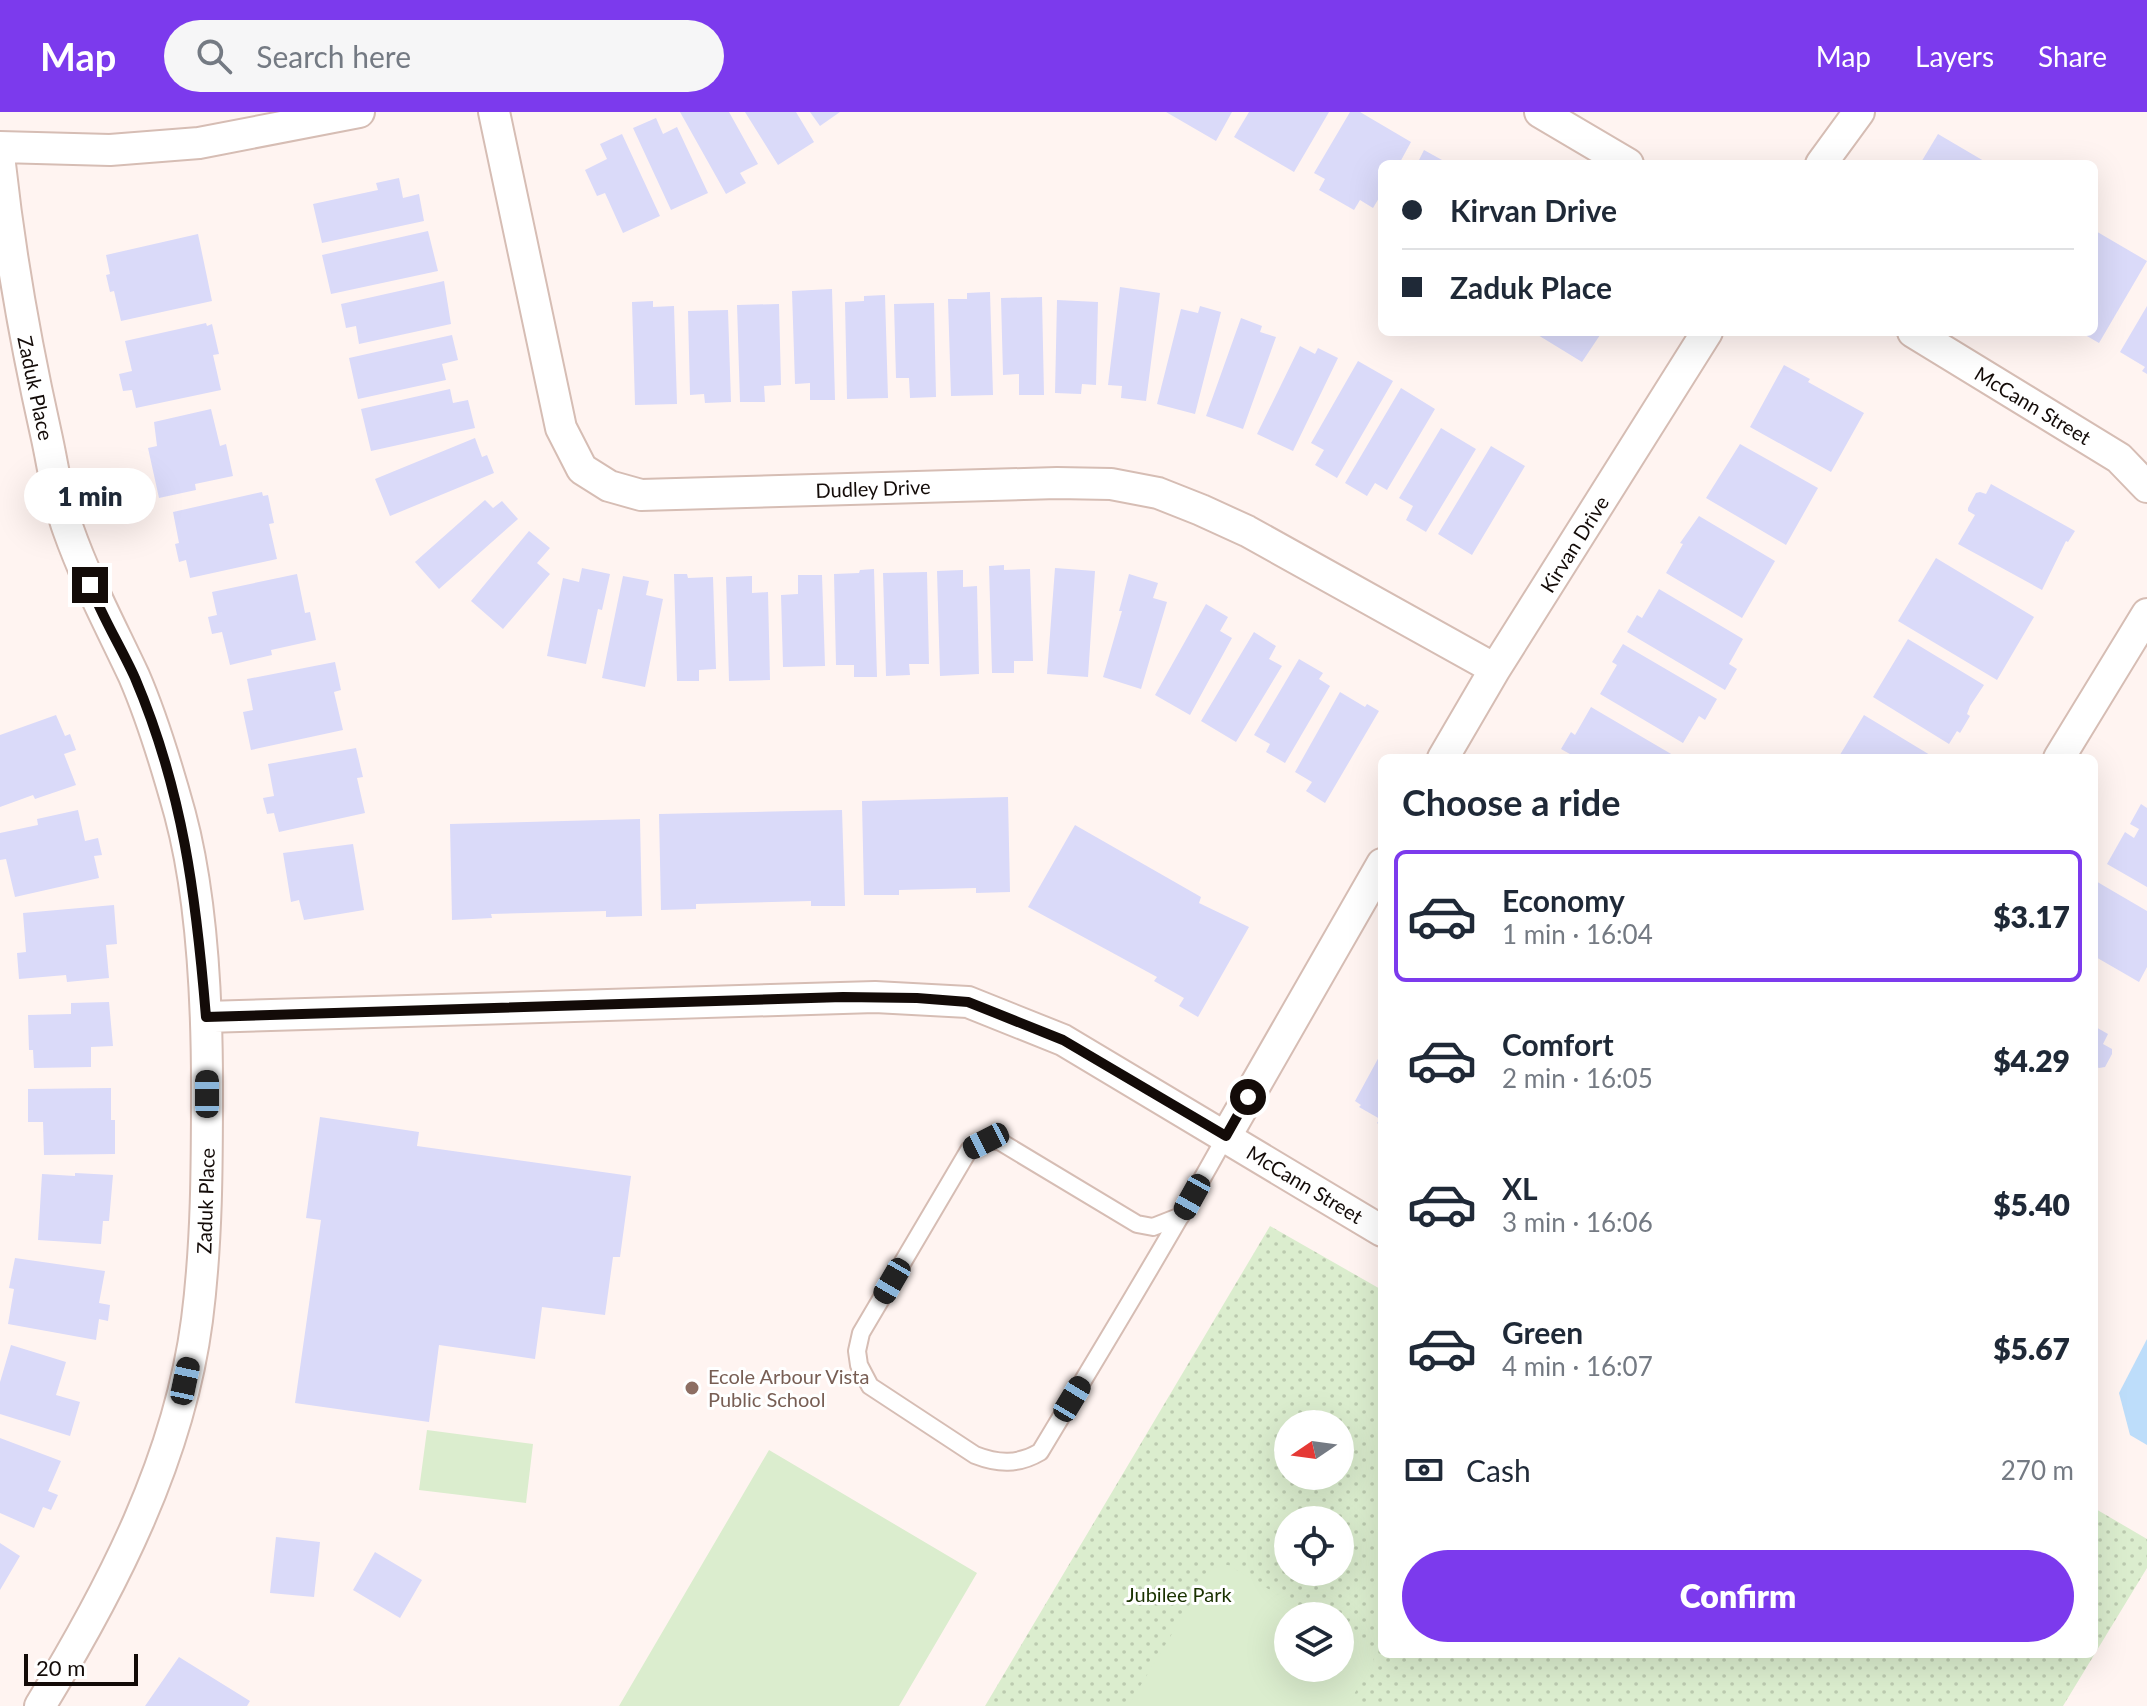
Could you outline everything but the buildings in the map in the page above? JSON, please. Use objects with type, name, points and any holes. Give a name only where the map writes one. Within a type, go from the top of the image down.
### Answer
[{"type":"street","points":[[0,147],[110,150],[199,143],[359,112]]},
{"type":"street","name":"Dudley Drive","points":[[494,112],[561,428],[582,469],[609,486],[641,495],[1057,483],[1111,484],[1158,493],[1247,531],[1495,669]]},
{"type":"street","points":[[1540,112],[1621,160]]},
{"type":"street","points":[[1824,160],[1859,112]]},
{"type":"street","name":"Zaduk Place","points":[[0,164],[26,345],[66,524],[94,597],[135,678],[182,819],[200,938],[206,1017],[207,1177],[204,1245],[197,1323],[179,1409],[155,1480],[106,1593],[40,1706]]},
{"type":"street","name":"Kirvan Drive","points":[[1445,754],[1495,669],[1704,336]]},
{"type":"street","name":"McCann Street","points":[[1920,336],[2119,458],[2147,487]]},
{"type":"street","points":[[2061,754],[2147,614]]},
{"type":"street","points":[[1226,1136],[1378,871]]},
{"type":"street","name":"McCann Street","points":[[206,1017],[875,997],[968,1002],[1063,1040],[1378,1229]]},
{"type":"lane","points":[[1181,1216],[1153,1227],[1137,1224],[999,1141],[986,1141],[969,1150],[861,1333],[857,1351],[859,1365],[870,1386],[975,1455],[989,1460],[1024,1461],[1040,1452],[1181,1216],[1226,1136]]},
{"type":"green space","name":"Jubilee Park","points":[[1270,1226],[1378,1288],[1378,1658],[2092,1658],[2063,1706],[985,1706]]},
{"type":"green space","points":[[427,1430],[533,1444],[526,1503],[419,1490]]},
{"type":"green space","points":[[769,1450],[977,1573],[899,1706],[619,1706]]},
{"type":"green space","name":"Jubilee Park","points":[[2098,1510],[2147,1539],[2147,1568],[2098,1648]]},
{"type":"green space","points":[[1228,1565],[1290,1602],[1274,1602],[1274,1682],[1354,1682],[1354,1639],[1371,1649],[1374,1661],[1347,1706],[1128,1706],[1212,1568]]},
{"type":"water","points":[[2147,1339],[2147,1445],[2130,1435],[2119,1393]]},
{"type":"place","name":"Ecole Arbour Vista Public School","points":[[692,1388]]},
{"type":"route","points":[[90,585],[135,678],[182,819],[200,938],[206,1017],[843,997],[917,998],[968,1002],[1063,1040],[1226,1136],[1248,1097]]}]
